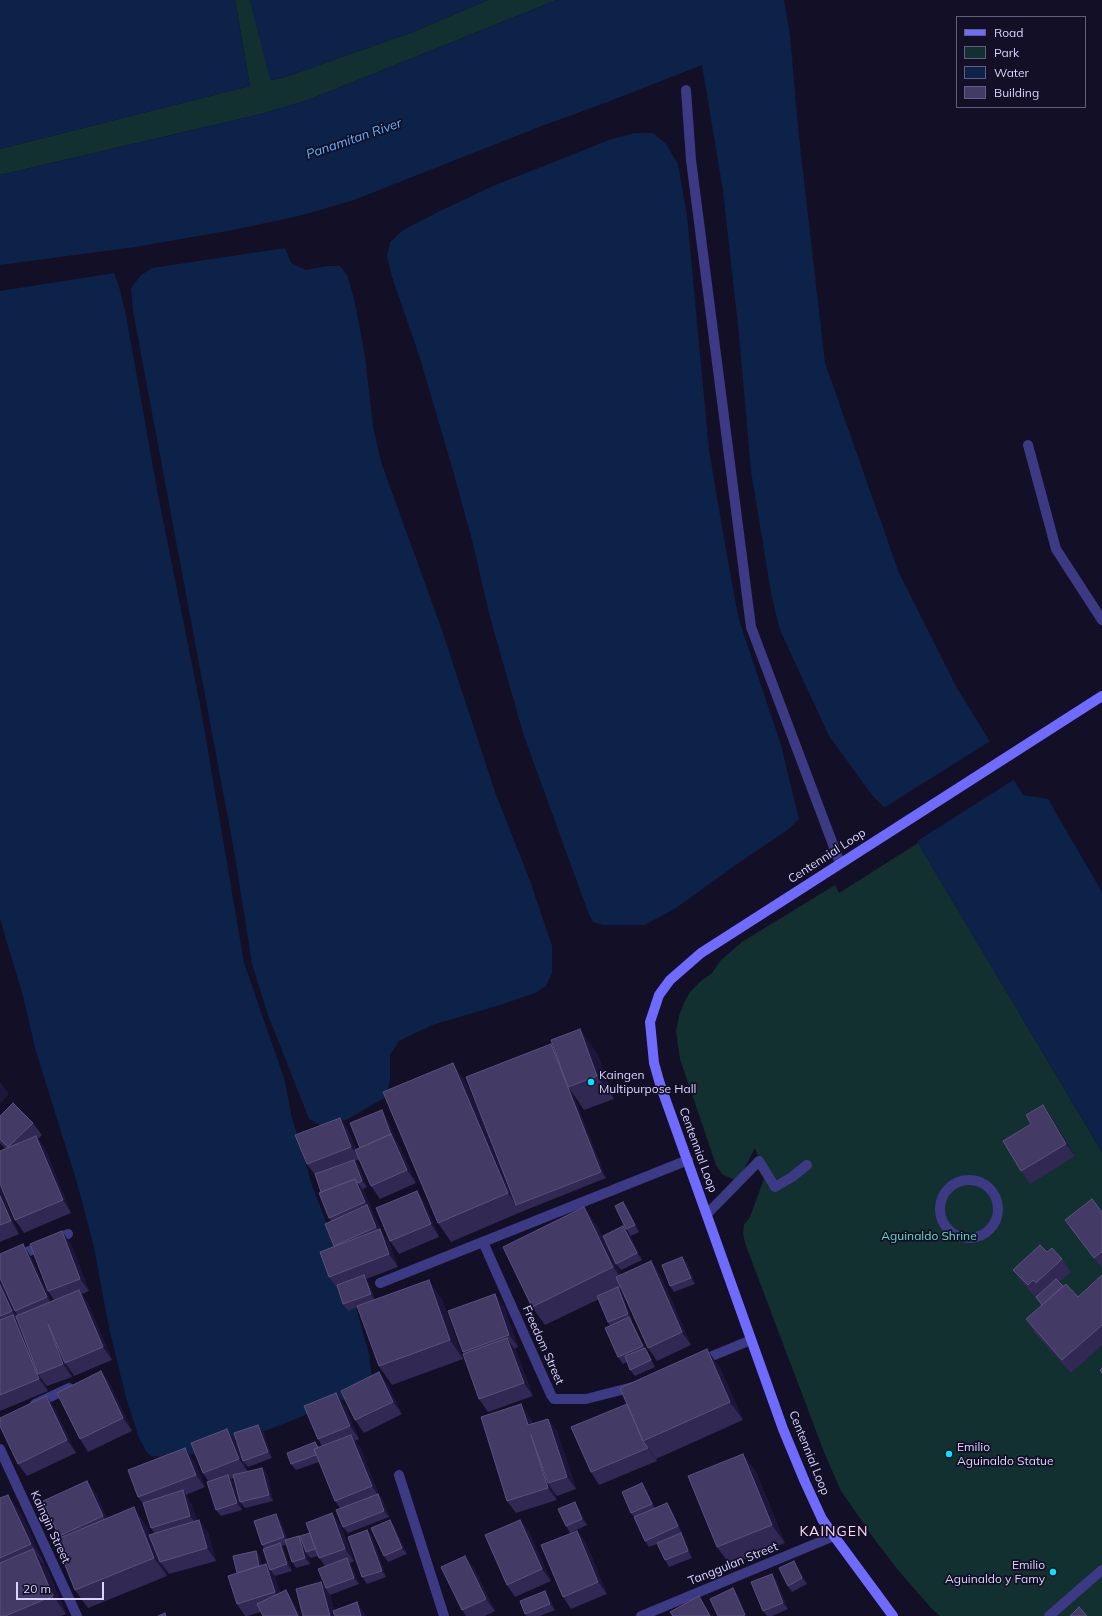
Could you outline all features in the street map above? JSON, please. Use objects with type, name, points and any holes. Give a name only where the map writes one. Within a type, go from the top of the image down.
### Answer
[{"type":"main road","name":"Centennial Loop","points":[[894,1616],[822,1519],[805,1482],[751,1340],[654,1063],[650,1022],[659,995],[670,980],[701,953],[1102,696]]},
{"type":"street","points":[[686,90],[690,160],[751,628],[840,863]]},
{"type":"street","points":[[1028,445],[1056,549],[1102,620]]},
{"type":"street","points":[[380,1283],[688,1160]]},
{"type":"street","points":[[707,1214],[759,1161],[775,1187],[792,1178],[807,1165]]},
{"type":"street","points":[[960,1182],[979,1182],[987,1186],[994,1194],[998,1212],[996,1221],[991,1229],[983,1235],[974,1238],[964,1238],[956,1235],[948,1229],[940,1212],[941,1202],[945,1194],[960,1182]]},
{"type":"street","points":[[0,1264],[68,1234]]},
{"type":"street","name":"Freedom Street","points":[[483,1242],[554,1399],[586,1399],[642,1384]]},
{"type":"street","points":[[693,1364],[751,1340]]},
{"type":"street","points":[[28,1407],[77,1384]]},
{"type":"street","name":"Kaingin Street","points":[[0,1449],[77,1616]]},
{"type":"street","points":[[399,1475],[444,1616]]},
{"type":"street","name":"Tanggulan Street","points":[[641,1616],[834,1536]]},
{"type":"street","points":[[1049,1616],[1102,1570]]},
{"type":"green space","points":[[235,0],[250,0],[271,80],[282,78],[413,32],[488,0],[557,0],[308,100],[261,114],[0,175],[0,149],[250,86]]},
{"type":"green space","name":"Aguinaldo Shrine","points":[[918,843],[1102,1152],[1102,1616],[940,1616],[931,1608],[898,1570],[875,1540],[841,1491],[824,1452],[746,1246],[743,1234],[744,1225],[750,1217],[765,1176],[755,1148],[738,1181],[723,1175],[716,1165],[680,1059],[676,1031],[679,1016],[684,1003],[690,992],[712,973],[721,960],[742,942],[835,885],[839,893]]},
{"type":"water","points":[[0,0],[235,0],[250,86],[0,149]]},
{"type":"water","points":[[250,0],[488,0],[413,32],[282,78],[270,80]]},
{"type":"water","name":"Panamitan River","points":[[557,0],[784,0],[790,36],[799,137],[825,363],[899,573],[957,688],[1023,795],[1048,799],[1102,892],[1102,1152],[918,843],[872,795],[829,736],[780,630],[772,598],[751,471],[739,335],[723,191],[702,65],[354,200],[303,215],[233,230],[135,247],[0,265],[0,175],[261,114],[308,100]]},
{"type":"water","points":[[634,133],[653,133],[666,144],[678,164],[687,215],[709,450],[727,556],[739,620],[781,745],[799,819],[789,829],[676,908],[645,925],[603,925],[593,922],[588,912],[523,733],[490,617],[472,540],[452,467],[419,355],[392,277],[387,257],[390,242],[403,230],[442,210],[493,186],[609,140]]},
{"type":"water","points":[[285,248],[291,263],[306,270],[327,266],[340,266],[347,275],[354,298],[365,356],[373,426],[381,462],[442,630],[495,792],[530,881],[552,946],[552,973],[546,986],[535,993],[500,1005],[432,1025],[399,1041],[390,1055],[390,1080],[386,1097],[348,1119],[324,1127],[309,1119],[268,1015],[252,964],[235,856],[133,311],[131,288],[141,275],[152,268]]},
{"type":"water","points":[[114,273],[125,310],[159,500],[201,709],[244,963],[285,1081],[292,1118],[312,1185],[348,1279],[369,1354],[372,1379],[360,1393],[273,1428],[193,1454],[173,1458],[151,1456],[146,1451],[139,1438],[126,1398],[108,1323],[94,1247],[77,1183],[35,1048],[23,996],[0,919],[0,291]]},
{"type":"pier","points":[[992,740],[1015,779],[914,843],[882,809]]},
{"type":"building","points":[[580,1029],[597,1076],[568,1087],[551,1040]]},
{"type":"building","points":[[551,1044],[601,1172],[516,1205],[466,1077]]},
{"type":"building","points":[[453,1063],[508,1193],[438,1223],[383,1092]]},
{"type":"building","points":[[13,1103],[33,1123],[8,1147],[0,1139],[0,1116]]},
{"type":"building","points":[[1043,1105],[1066,1144],[1021,1171],[1003,1141],[1031,1124],[1026,1115]]},
{"type":"building","points":[[382,1110],[391,1134],[360,1148],[350,1123]]},
{"type":"building","points":[[340,1118],[351,1147],[307,1164],[295,1135]]},
{"type":"building","points":[[391,1134],[407,1170],[371,1186],[355,1150]]},
{"type":"building","points":[[36,1136],[63,1200],[15,1220],[0,1184],[0,1151]]},
{"type":"building","points":[[354,1160],[362,1181],[358,1183],[355,1179],[321,1192],[315,1174]]},
{"type":"building","points":[[355,1179],[365,1202],[329,1218],[319,1193]]},
{"type":"building","points":[[417,1191],[431,1224],[390,1241],[376,1208]]},
{"type":"building","points":[[0,1196],[11,1221],[0,1225]]},
{"type":"building","points":[[1092,1199],[1102,1212],[1102,1253],[1101,1252],[1094,1258],[1065,1220]]},
{"type":"building","points":[[623,1202],[635,1225],[626,1229],[615,1206]]},
{"type":"building","points":[[367,1205],[376,1227],[334,1246],[325,1224]]},
{"type":"building","points":[[584,1207],[613,1267],[532,1307],[503,1247]]},
{"type":"building","points":[[623,1226],[637,1253],[616,1264],[603,1236]]},
{"type":"building","points":[[380,1229],[389,1254],[329,1277],[320,1252]]},
{"type":"building","points":[[62,1231],[80,1279],[48,1291],[30,1244]]},
{"type":"building","points":[[23,1244],[47,1297],[15,1311],[0,1278],[0,1254]]},
{"type":"building","points":[[1040,1245],[1047,1252],[1052,1248],[1062,1259],[1036,1283],[1033,1280],[1028,1285],[1013,1270]]},
{"type":"building","points":[[682,1257],[691,1278],[670,1286],[662,1265]]},
{"type":"building","points":[[651,1261],[682,1332],[648,1348],[616,1277]]},
{"type":"building","points":[[364,1275],[371,1294],[343,1304],[337,1285]]},
{"type":"building","points":[[1102,1275],[1102,1325],[1062,1360],[1026,1319],[1066,1284],[1078,1297]]},
{"type":"building","points":[[1056,1279],[1063,1286],[1042,1305],[1036,1297]]},
{"type":"building","points":[[429,1280],[450,1340],[379,1366],[357,1306]]},
{"type":"building","points":[[0,1285],[12,1311],[0,1316]]},
{"type":"building","points":[[618,1287],[628,1314],[608,1322],[597,1296]]},
{"type":"building","points":[[79,1290],[103,1347],[65,1363],[48,1324],[63,1364],[38,1374],[16,1316]]},
{"type":"building","points":[[495,1294],[509,1335],[463,1352],[448,1311]]},
{"type":"building","points":[[13,1315],[39,1379],[0,1395],[0,1320]]},
{"type":"building","points":[[629,1317],[643,1346],[618,1357],[605,1328]]},
{"type":"building","points":[[507,1338],[524,1383],[479,1399],[463,1354]]},
{"type":"building","points":[[645,1348],[651,1360],[630,1370],[625,1356]]},
{"type":"building","points":[[707,1349],[730,1402],[643,1441],[620,1388]]},
{"type":"building","points":[[101,1371],[123,1418],[80,1439],[57,1393]]},
{"type":"building","points":[[379,1372],[393,1402],[355,1420],[341,1391]]},
{"type":"building","points":[[336,1393],[350,1426],[318,1439],[304,1406]]},
{"type":"building","points":[[46,1396],[67,1440],[18,1464],[0,1426],[0,1418]]},
{"type":"building","points":[[521,1404],[528,1425],[548,1419],[567,1477],[548,1483],[531,1435],[548,1488],[507,1501],[481,1417]]},
{"type":"building","points":[[627,1404],[643,1441],[648,1448],[591,1472],[571,1427]]},
{"type":"building","points":[[258,1425],[268,1452],[243,1461],[234,1433]]},
{"type":"building","points":[[227,1429],[239,1459],[203,1473],[191,1443]]},
{"type":"building","points":[[351,1435],[372,1486],[335,1501],[314,1449]]},
{"type":"building","points":[[315,1442],[318,1448],[314,1449],[316,1455],[291,1464],[287,1453]]},
{"type":"building","points":[[185,1448],[196,1475],[138,1497],[128,1470]]},
{"type":"building","points":[[743,1454],[772,1525],[717,1547],[688,1476]]},
{"type":"building","points":[[262,1468],[269,1495],[240,1502],[233,1475]]},
{"type":"building","points":[[228,1475],[237,1503],[216,1510],[207,1482]]},
{"type":"building","points":[[87,1481],[103,1516],[59,1536],[43,1501]]},
{"type":"building","points":[[642,1483],[652,1504],[631,1513],[622,1492]]},
{"type":"building","points":[[183,1490],[190,1516],[151,1528],[143,1503]]},
{"type":"building","points":[[378,1494],[384,1511],[343,1527],[336,1510]]},
{"type":"building","points":[[8,1495],[31,1544],[0,1558],[0,1498]]},
{"type":"building","points":[[575,1502],[582,1519],[566,1526],[558,1509]]},
{"type":"building","points":[[667,1503],[678,1526],[645,1541],[634,1517]]},
{"type":"building","points":[[134,1507],[154,1558],[75,1590],[55,1540]]},
{"type":"building","points":[[332,1513],[345,1549],[319,1558],[306,1523]]},
{"type":"building","points":[[276,1514],[284,1537],[262,1545],[254,1521]]},
{"type":"building","points":[[199,1520],[207,1548],[160,1562],[149,1535]]},
{"type":"building","points":[[390,1520],[402,1548],[384,1556],[371,1528]]},
{"type":"building","points":[[520,1520],[542,1569],[507,1585],[485,1535]]},
{"type":"building","points":[[367,1530],[382,1571],[362,1577],[348,1537]]},
{"type":"building","points":[[577,1531],[598,1582],[563,1597],[541,1545]]},
{"type":"building","points":[[310,1533],[315,1549],[306,1552],[300,1536]]},
{"type":"building","points":[[681,1533],[688,1551],[665,1560],[657,1543]]},
{"type":"building","points":[[299,1536],[305,1558],[292,1562],[285,1540]]},
{"type":"building","points":[[280,1543],[287,1564],[270,1570],[263,1549]]},
{"type":"building","points":[[33,1549],[53,1596],[5,1616],[0,1616],[0,1563]]},
{"type":"building","points":[[256,1551],[259,1566],[237,1573],[233,1556]]},
{"type":"building","points":[[465,1556],[486,1599],[462,1610],[441,1567]]},
{"type":"building","points":[[347,1558],[354,1578],[326,1588],[318,1569]]},
{"type":"building","points":[[794,1561],[802,1578],[788,1586],[779,1568]]},
{"type":"building","points":[[266,1564],[275,1592],[237,1604],[228,1576]]},
{"type":"building","points":[[772,1574],[783,1603],[763,1611],[751,1582]]},
{"type":"building","points":[[321,1582],[330,1616],[303,1616],[296,1589]]},
{"type":"building","points":[[733,1588],[745,1615],[718,1616],[710,1599]]},
{"type":"building","points":[[286,1590],[298,1616],[263,1616],[257,1604]]},
{"type":"building","points":[[545,1591],[550,1604],[525,1614],[520,1601]]},
{"type":"building","points":[[699,1596],[710,1616],[673,1616],[670,1612]]},
{"type":"building","points":[[357,1602],[361,1616],[335,1616],[333,1611]]},
{"type":"building","points":[[1079,1607],[1087,1616],[1070,1616]]},
{"type":"building","points":[[165,1613],[166,1616],[158,1616]]},
{"type":"place","name":"Kaingen Multipurpose Hall","points":[[591,1082]]},
{"type":"place","name":"Emilio Aguinaldo Statue","points":[[949,1454]]},
{"type":"place","name":"Emilio Aguinaldo y Famy","points":[[1053,1572]]},
{"type":"district","name":"KAINGEN","points":[[834,1532]]}]
